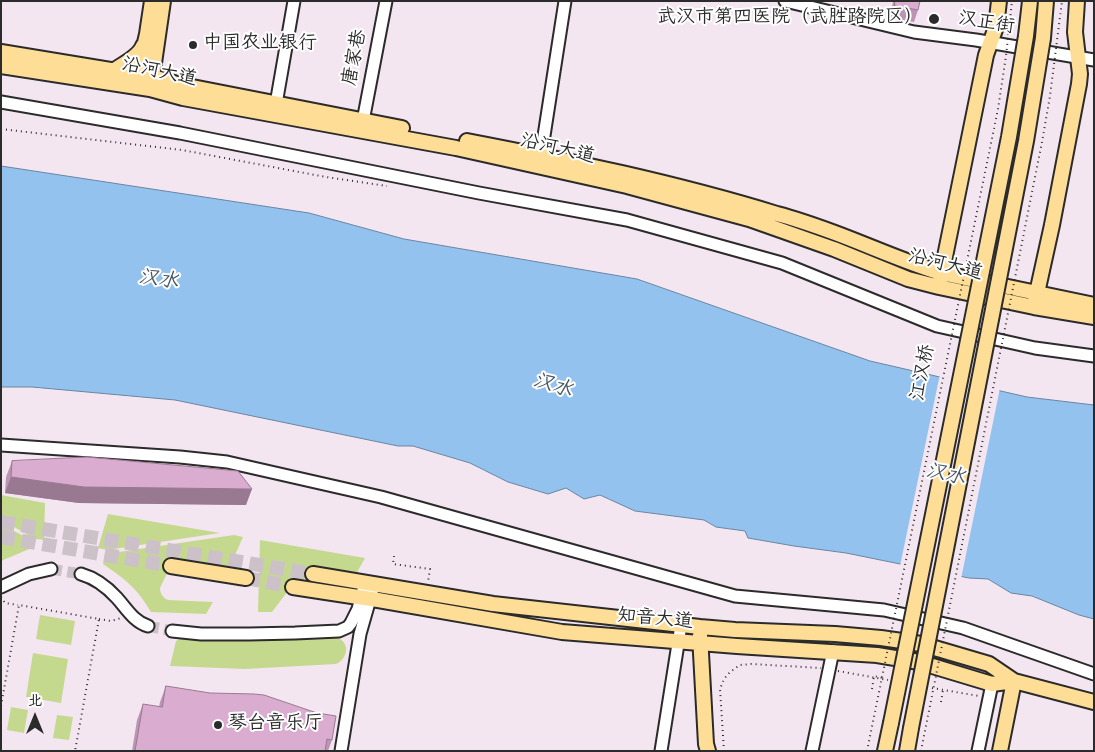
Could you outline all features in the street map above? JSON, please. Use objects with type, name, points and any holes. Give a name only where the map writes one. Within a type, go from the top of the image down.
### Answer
[{"type":"main road","points":[[152,1],[152,83]]},
{"type":"main road","points":[[136,81],[163,1]]},
{"type":"main road","points":[[938,287],[986,55],[996,27],[999,1]]},
{"type":"main road","name":"江汉桥","points":[[885,751],[1009,137],[1030,1]]},
{"type":"main road","points":[[907,751],[1024,150],[1043,38],[1046,1]]},
{"type":"main road","points":[[1034,307],[1079,84],[1080,74],[1075,32],[1077,1]]},
{"type":"main road","points":[[113,71],[142,51],[153,34]]},
{"type":"main road","points":[[153,34],[158,61],[177,84]]},
{"type":"main road","name":"沿河大道","points":[[1,52],[113,71],[136,81]]},
{"type":"main road","name":"沿河大道","points":[[1,66],[152,83],[177,84],[540,155],[608,170],[777,214],[833,232],[941,273],[1094,305]]},
{"type":"main road","name":"沿河大道","points":[[152,83],[183,98],[456,148],[627,186],[749,219],[834,249],[908,279],[1034,307],[1094,317]]},
{"type":"main road","points":[[171,566],[246,578]]},
{"type":"main road","name":"知音大道","points":[[312,574],[493,604],[700,627],[902,641],[920,644],[989,664],[1014,681],[1094,702]]},
{"type":"main road","name":"知音大道","points":[[293,586],[562,632],[701,644],[877,655],[919,662],[992,684],[1014,681]]},
{"type":"main road","points":[[700,627],[708,751]]},
{"type":"main road","points":[[1000,751],[1014,681]]},
{"type":"street","points":[[276,104],[294,1]]},
{"type":"street","name":"唐家巷","points":[[363,121],[386,1]]},
{"type":"street","points":[[540,155],[565,1]]},
{"type":"street","name":"汉正街","points":[[785,1],[914,32],[1094,60]]},
{"type":"street","points":[[1,102],[180,132],[478,193],[626,220],[782,263],[937,326],[1035,348],[1094,356]]},
{"type":"street","points":[[1,445],[180,456],[227,462],[381,497],[734,596],[884,610],[962,628],[1094,674]]},
{"type":"street","points":[[1,587],[29,574],[50,569]]},
{"type":"street","points":[[81,574],[93,578],[106,588],[138,622],[148,626]]},
{"type":"street","points":[[341,751],[358,644],[370,584]]},
{"type":"street","points":[[172,631],[202,634],[267,634],[339,631],[350,625],[366,598]]},
{"type":"street","points":[[660,751],[681,625]]},
{"type":"street","points":[[346,628],[358,644]]},
{"type":"street","points":[[812,751],[832,651]]},
{"type":"street","points":[[978,751],[992,684]]},
{"type":"path","name":"江汉桥","points":[[867,751],[998,109],[1012,1]]},
{"type":"path","points":[[920,751],[1040,152],[1050,96],[1062,1]]},
{"type":"path","points":[[1,128],[182,150],[326,177],[393,187]]},
{"type":"path","points":[[949,333],[958,336]]},
{"type":"path","points":[[994,348],[1003,351]]},
{"type":"path","points":[[394,556],[393,564],[430,569],[428,583]]},
{"type":"path","points":[[1,597],[5,603],[111,621],[131,615]]},
{"type":"path","points":[[1,706],[19,605]]},
{"type":"path","points":[[76,751],[99,619]]},
{"type":"path","points":[[724,751],[720,689],[724,679],[730,672],[740,665],[751,664],[821,668]]},
{"type":"path","points":[[872,689],[874,676],[883,678]]},
{"type":"path","points":[[933,688],[943,690],[941,702]]},
{"type":"green space","points":[[1,495],[45,503],[44,540],[36,539],[1,520]]},
{"type":"green space","points":[[108,514],[220,533],[107,550],[98,548]]},
{"type":"green space","points":[[1,524],[33,541],[35,543],[34,547],[1,561]]},
{"type":"green space","points":[[234,535],[243,537],[229,569],[172,563],[160,588],[162,595],[168,600],[213,602],[206,614],[151,612],[141,596],[130,585],[103,564],[105,554]]},
{"type":"green space","points":[[260,540],[365,558],[355,576],[313,574],[288,591],[272,612],[258,612]]},
{"type":"green space","points":[[40,615],[75,621],[71,645],[36,639]]},
{"type":"green space","points":[[336,637],[341,639],[346,646],[346,650],[343,658],[336,664],[245,669],[170,666],[176,641],[181,638],[256,640]]},
{"type":"green space","points":[[33,653],[68,659],[61,703],[26,697]]},
{"type":"green space","points":[[11,707],[28,710],[24,733],[7,730]]},
{"type":"green space","points":[[57,715],[73,717],[69,740],[53,738]]},
{"type":"water","name":"汉水","points":[[1,166],[309,213],[404,239],[637,279],[870,361],[1027,397],[1094,405],[1094,619],[1032,596],[1011,593],[988,579],[969,578],[846,553],[748,538],[745,531],[716,527],[704,520],[635,511],[600,495],[584,499],[566,488],[548,494],[508,482],[470,463],[413,446],[398,446],[175,400],[32,387],[1,387]]},
{"type":"pier","points":[[940,374],[1000,388],[961,579],[900,566]]},
{"type":"building","points":[[895,1],[920,1],[918,10],[895,6]]},
{"type":"building","points":[[87,457],[238,471],[252,489],[84,487],[11,477],[12,461]]},
{"type":"building","name":"琴台音乐厅","points":[[166,686],[210,693],[264,695],[317,713],[336,716],[332,740],[327,739],[325,751],[135,751],[143,704],[162,707]]},
{"type":"tunnel","points":[[1,522],[313,574]]},
{"type":"tunnel","points":[[1,537],[171,566]]},
{"type":"tunnel","points":[[51,569],[81,574]]},
{"type":"tunnel","points":[[246,578],[293,587]]},
{"type":"tunnel","points":[[148,626],[172,631]]},
{"type":"place","name":"武汉市第四医院（武胜路院区）","points":[[934,19]]},
{"type":"place","name":"中国农业银行","points":[[193,45]]},
{"type":"place","name":"琴台音乐厅","points":[[218,725]]}]
